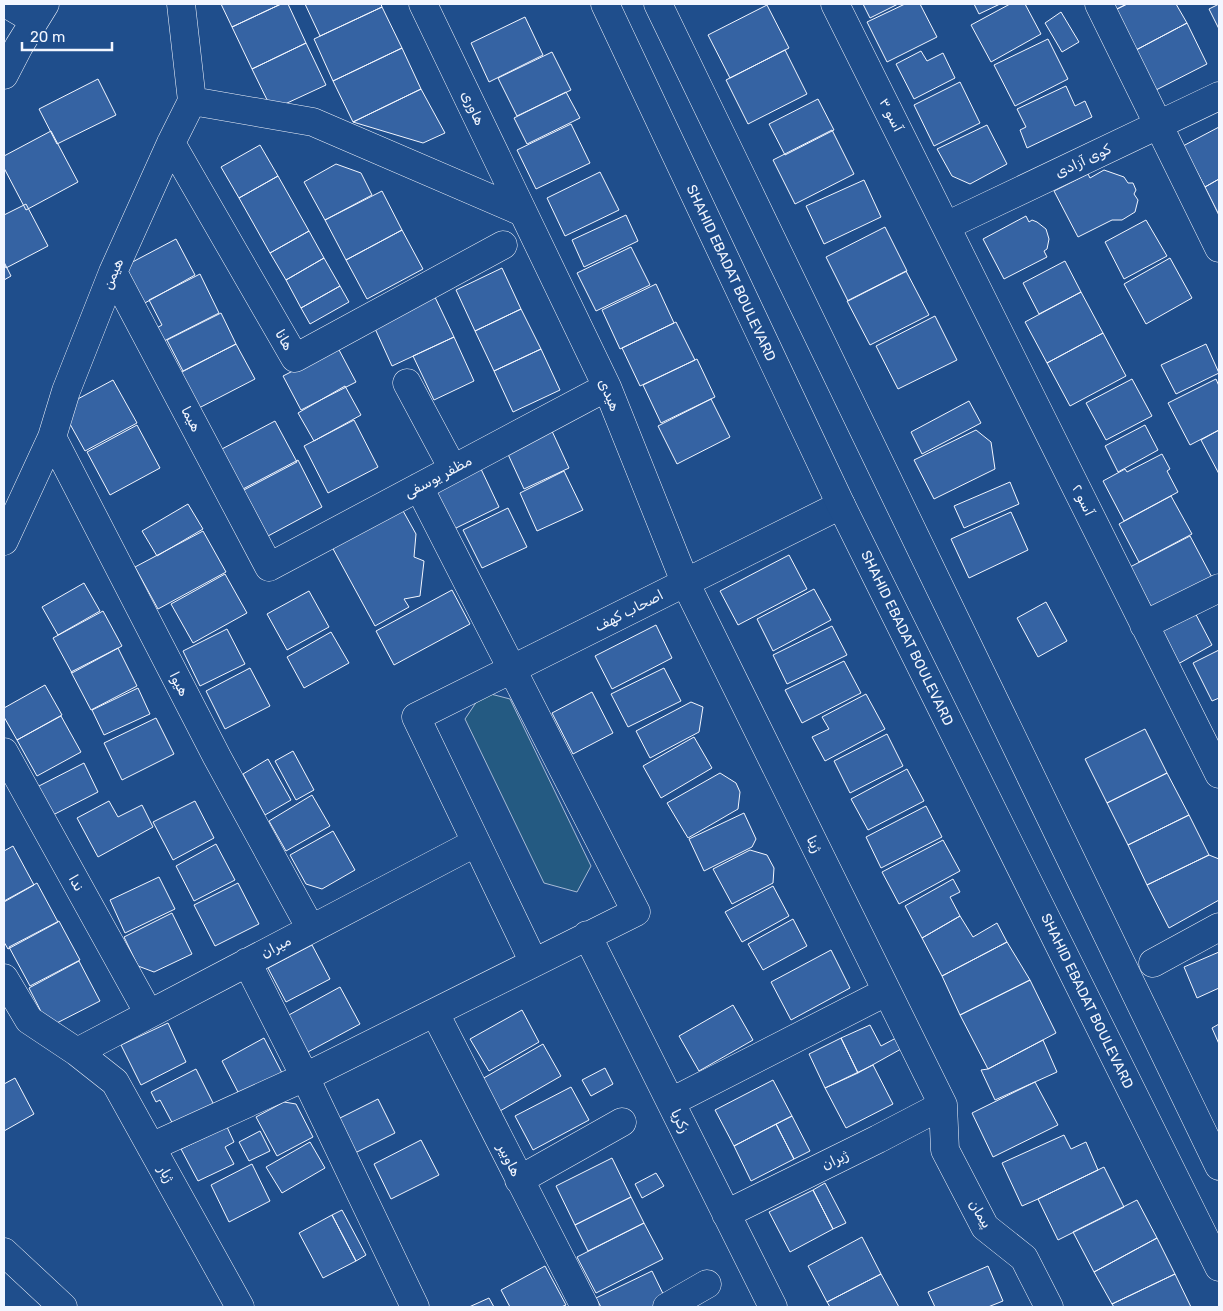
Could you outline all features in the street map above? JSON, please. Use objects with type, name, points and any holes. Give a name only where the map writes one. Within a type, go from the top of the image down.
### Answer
[{"type":"street","points":[[4,75],[40,12],[7,4]]},
{"type":"street","points":[[181,4],[192,102],[313,122],[522,212]]},
{"type":"street","name":"هاوری","points":[[423,4],[522,212]]},
{"type":"street","name":"SHAHID EBADAT BOULEVARD","points":[[604,4],[841,505],[1219,1267]]},
{"type":"street","points":[[658,4],[1219,1166]]},
{"type":"street","name":"آسو ۳","points":[[835,4],[946,226]]},
{"type":"street","points":[[1099,4],[1219,248]]},
{"type":"street","name":"کوی آزادی","points":[[946,226],[1219,96]]},
{"type":"street","name":"هیمن","points":[[4,541],[52,437],[66,391],[113,272],[170,143],[192,102]]},
{"type":"street","name":"هانا","points":[[170,143],[295,358],[503,245]]},
{"type":"street","name":"هیدی","points":[[522,212],[606,387],[685,582]]},
{"type":"street","name":"آسو ۲","points":[[946,226],[1219,774]]},
{"type":"street","name":"هیما","points":[[113,272],[269,567]]},
{"type":"street","points":[[407,383],[453,469]]},
{"type":"street","name":"مظفر یوسفی","points":[[269,567],[606,387]]},
{"type":"street","name":"هیوا","points":[[52,437],[217,757],[311,929]]},
{"type":"street","points":[[151,1147],[305,1078],[636,912],[419,487]]},
{"type":"street","name":"اصحاب کهف","points":[[475,843],[416,717],[841,505]]},
{"type":"street","name":"ژینا","points":[[685,582],[943,1105]]},
{"type":"street","points":[[1144,624],[1219,588]]},
{"type":"street","name":"ندا","points":[[4,752],[149,1014]]},
{"type":"street","points":[[475,843],[534,963]]},
{"type":"street","name":"میران","points":[[77,1052],[475,843]]},
{"type":"street","points":[[1153,963],[1219,927]]},
{"type":"street","name":"زکریا","points":[[587,935],[773,1307]]},
{"type":"street","points":[[247,962],[415,1307]]},
{"type":"street","points":[[4,978],[29,1020],[77,1052]]},
{"type":"street","points":[[671,1102],[886,992]]},
{"type":"street","name":"هاوبیر","points":[[435,1013],[585,1307]]},
{"type":"street","name":"ژیار","points":[[77,1052],[115,1082],[240,1307]]},
{"type":"street","name":"ژیران","points":[[726,1214],[943,1105]]},
{"type":"street","name":"پیمان","points":[[943,1105],[945,1150],[985,1227],[1024,1258],[1049,1307]]},
{"type":"street","points":[[519,1180],[622,1122]]},
{"type":"street","points":[[4,1252],[63,1307]]},
{"type":"street","points":[[667,1307],[707,1284]]},
{"type":"shaded area","points":[[483,692],[510,699],[591,866],[577,892],[544,883],[465,719]]},
{"type":"building","points":[[221,4],[281,4],[232,27]]},
{"type":"building","points":[[281,4],[288,4],[306,43],[252,69],[232,27]]},
{"type":"building","points":[[305,4],[381,4],[382,7],[320,36]]},
{"type":"building","points":[[863,4],[898,4],[870,18]]},
{"type":"building","points":[[905,4],[920,4],[937,37],[887,62],[867,22]]},
{"type":"building","points":[[974,4],[1000,4],[979,14]]},
{"type":"building","points":[[1010,4],[1025,4],[1041,34],[991,62],[971,25]]},
{"type":"building","points":[[1112,4],[1127,4],[1115,10]]},
{"type":"building","points":[[1127,4],[1176,4],[1187,23],[1136,50],[1115,10]]},
{"type":"building","points":[[1219,4],[1219,29],[1209,9]]},
{"type":"building","points":[[767,5],[789,48],[730,78],[708,35]]},
{"type":"building","points":[[382,7],[402,48],[333,81],[314,39]]},
{"type":"building","points":[[1061,12],[1079,42],[1062,52],[1045,23]]},
{"type":"building","points":[[525,17],[543,55],[489,82],[471,43]]},
{"type":"building","points":[[1187,23],[1207,64],[1156,90],[1136,50]]},
{"type":"building","points":[[1048,39],[1068,79],[1015,106],[994,65]]},
{"type":"building","points":[[306,43],[326,85],[272,110],[252,69]]},
{"type":"building","points":[[402,48],[421,89],[353,122],[333,81]]},
{"type":"building","points":[[785,50],[807,94],[748,124],[726,80]]},
{"type":"building","points":[[921,51],[927,61],[943,53],[955,78],[914,99],[896,64]]},
{"type":"building","points":[[552,52],[571,90],[517,116],[498,78]]},
{"type":"building","points":[[98,79],[116,115],[57,144],[39,109]]},
{"type":"building","points":[[960,82],[980,123],[934,146],[914,105]]},
{"type":"building","points":[[1066,86],[1075,106],[1085,101],[1092,117],[1027,148],[1020,130],[1026,127],[1017,109]]},
{"type":"building","points":[[421,89],[445,133],[423,143],[353,122]]},
{"type":"building","points":[[566,92],[580,118],[527,144],[514,118]]},
{"type":"building","points":[[818,99],[834,130],[785,155],[769,124]]},
{"type":"building","points":[[571,124],[590,163],[536,189],[517,150]]},
{"type":"building","points":[[987,125],[1007,164],[970,184],[952,176],[937,149]]},
{"type":"building","points":[[1219,127],[1219,179],[1205,187],[1183,146]]},
{"type":"building","points":[[832,130],[854,174],[795,204],[773,160]]},
{"type":"building","points":[[51,131],[78,182],[26,210],[4,168],[4,156]]},
{"type":"building","points":[[260,145],[278,176],[239,198],[221,167]]},
{"type":"building","points":[[336,164],[361,173],[372,195],[325,220],[304,182]]},
{"type":"building","points":[[1104,170],[1124,177],[1128,183],[1133,183],[1136,190],[1134,194],[1138,200],[1135,212],[1122,220],[1112,220],[1078,237],[1054,191],[1088,174],[1090,178]]},
{"type":"building","points":[[600,172],[619,210],[565,236],[547,198]]},
{"type":"building","points":[[278,176],[309,231],[270,253],[239,198]]},
{"type":"building","points":[[1219,179],[1219,215],[1205,187]]},
{"type":"building","points":[[864,180],[881,217],[824,244],[806,206]]},
{"type":"building","points":[[382,191],[402,230],[346,260],[325,220]]},
{"type":"building","points":[[26,204],[48,246],[6,268],[4,264],[4,215]]},
{"type":"building","points":[[626,215],[638,241],[584,267],[572,240]]},
{"type":"building","points":[[1026,216],[1029,222],[1032,220],[1037,222],[1046,229],[1049,239],[1047,249],[1044,251],[1047,257],[1004,279],[983,239]]},
{"type":"building","points":[[1146,220],[1167,256],[1124,279],[1105,242]]},
{"type":"building","points":[[885,227],[907,271],[848,301],[826,257]]},
{"type":"building","points":[[402,230],[423,269],[367,299],[346,260]]},
{"type":"building","points":[[309,231],[324,258],[286,280],[270,253]]},
{"type":"building","points":[[176,239],[195,275],[143,304],[123,267]]},
{"type":"building","points":[[631,247],[650,285],[596,311],[577,273]]},
{"type":"building","points":[[324,258],[340,286],[301,308],[286,280]]},
{"type":"building","points":[[1170,258],[1192,298],[1146,324],[1124,284]]},
{"type":"building","points":[[1065,261],[1081,292],[1039,314],[1023,283]]},
{"type":"building","points":[[4,262],[11,276],[4,280]]},
{"type":"building","points":[[502,268],[521,309],[475,331],[456,290]]},
{"type":"building","points":[[906,271],[929,315],[870,345],[847,301]]},
{"type":"building","points":[[200,274],[219,313],[160,343],[153,330],[162,325],[149,300]]},
{"type":"building","points":[[656,284],[674,323],[620,349],[602,310]]},
{"type":"building","points":[[340,286],[349,302],[310,324],[301,308]]},
{"type":"building","points":[[1081,292],[1103,333],[1047,363],[1025,322]]},
{"type":"building","points":[[433,293],[454,337],[392,366],[372,322]]},
{"type":"building","points":[[521,309],[541,349],[494,371],[475,331]]},
{"type":"building","points":[[221,313],[236,344],[183,371],[167,340]]},
{"type":"building","points":[[935,316],[957,360],[898,389],[876,346]]},
{"type":"building","points":[[676,322],[695,360],[640,386],[622,348]]},
{"type":"building","points":[[1103,333],[1126,376],[1070,406],[1047,363]]},
{"type":"building","points":[[454,337],[474,381],[434,400],[413,356]]},
{"type":"building","points":[[236,344],[255,379],[197,409],[178,374]]},
{"type":"building","points":[[1206,344],[1219,373],[1176,394],[1161,365]]},
{"type":"building","points":[[338,348],[356,382],[301,410],[283,376]]},
{"type":"building","points":[[541,349],[560,390],[513,412],[494,371]]},
{"type":"building","points":[[697,359],[715,397],[661,423],[643,385]]},
{"type":"building","points":[[1132,379],[1152,416],[1106,440],[1086,403]]},
{"type":"building","points":[[1216,379],[1219,386],[1219,430],[1190,445],[1168,403]]},
{"type":"building","points":[[113,380],[137,423],[85,451],[61,408]]},
{"type":"building","points":[[345,386],[361,415],[314,441],[298,413]]},
{"type":"building","points":[[711,399],[730,437],[677,464],[658,426]]},
{"type":"building","points":[[969,401],[981,423],[922,454],[911,432]]},
{"type":"building","points":[[354,420],[378,467],[328,493],[304,446]]},
{"type":"building","points":[[275,421],[297,462],[242,491],[220,450]]},
{"type":"building","points":[[137,425],[160,468],[110,495],[87,452]]},
{"type":"building","points":[[1145,425],[1158,450],[1118,472],[1105,446]]},
{"type":"building","points":[[551,429],[569,468],[524,489],[506,450]]},
{"type":"building","points":[[976,430],[991,442],[995,469],[934,499],[914,460]]},
{"type":"building","points":[[1219,430],[1219,474],[1201,440]]},
{"type":"building","points":[[1162,454],[1170,469],[1167,471],[1178,492],[1124,521],[1103,481],[1125,469],[1127,472]]},
{"type":"building","points":[[298,460],[322,507],[268,536],[243,489]]},
{"type":"building","points":[[481,469],[499,507],[454,529],[436,490]]},
{"type":"building","points":[[564,471],[583,510],[537,531],[520,493]]},
{"type":"building","points":[[1010,482],[1019,504],[964,528],[954,506]]},
{"type":"building","points":[[1171,496],[1192,534],[1139,562],[1119,524]]},
{"type":"building","points":[[188,504],[203,529],[157,556],[142,531]]},
{"type":"building","points":[[508,508],[527,547],[482,568],[463,530]]},
{"type":"building","points":[[402,509],[416,534],[414,557],[424,561],[420,596],[404,599],[409,607],[375,626],[332,547]]},
{"type":"building","points":[[1011,512],[1028,550],[969,578],[951,539]]},
{"type":"building","points":[[203,531],[226,572],[158,609],[135,567]]},
{"type":"building","points":[[1190,536],[1216,585],[1156,616],[1130,567]]},
{"type":"building","points":[[789,555],[807,589],[738,625],[720,591]]},
{"type":"building","points":[[225,574],[247,613],[193,643],[171,604]]},
{"type":"building","points":[[84,583],[100,611],[58,635],[42,607]]},
{"type":"building","points":[[814,589],[831,620],[773,651],[757,619]]},
{"type":"building","points":[[452,590],[470,624],[394,665],[376,631]]},
{"type":"building","points":[[309,591],[329,627],[287,650],[267,614]]},
{"type":"building","points":[[1046,602],[1067,641],[1038,657],[1017,618]]},
{"type":"building","points":[[1192,607],[1212,645],[1178,664],[1157,625]]},
{"type":"building","points":[[103,611],[122,646],[72,673],[53,638]]},
{"type":"building","points":[[656,625],[672,658],[612,689],[595,656]]},
{"type":"building","points":[[832,626],[847,655],[787,684],[773,655]]},
{"type":"building","points":[[227,629],[245,664],[200,686],[183,651]]},
{"type":"building","points":[[331,632],[349,663],[304,688],[287,657]]},
{"type":"building","points":[[118,648],[137,686],[91,710],[71,672]]},
{"type":"building","points":[[1219,650],[1219,698],[1212,701],[1193,663]]},
{"type":"building","points":[[844,661],[861,693],[802,723],[785,690]]},
{"type":"building","points":[[250,668],[270,706],[225,729],[206,691]]},
{"type":"building","points":[[664,668],[681,701],[628,727],[611,694]]},
{"type":"building","points":[[45,685],[62,715],[17,740],[4,717],[4,708]]},
{"type":"building","points":[[138,688],[150,714],[104,735],[92,710]]},
{"type":"building","points":[[592,692],[613,733],[573,754],[552,713]]},
{"type":"building","points":[[866,694],[885,729],[825,761],[812,737],[829,729],[822,717]]},
{"type":"building","points":[[691,702],[703,707],[699,732],[650,758],[636,731]]},
{"type":"building","points":[[61,716],[81,752],[37,776],[17,740]]},
{"type":"building","points":[[156,718],[174,754],[122,780],[104,743]]},
{"type":"building","points":[[1145,729],[1167,773],[1107,803],[1085,759]]},
{"type":"building","points":[[887,734],[903,766],[850,793],[834,761]]},
{"type":"building","points":[[694,737],[712,768],[661,798],[643,766]]},
{"type":"building","points":[[293,751],[314,790],[296,800],[275,761]]},
{"type":"building","points":[[268,759],[291,800],[265,815],[243,774]]},
{"type":"building","points":[[84,763],[98,792],[49,817],[35,788]]},
{"type":"building","points":[[907,769],[924,801],[868,830],[851,799]]},
{"type":"building","points":[[720,773],[736,783],[740,792],[738,809],[688,838],[667,803]]},
{"type":"building","points":[[1167,773],[1189,815],[1128,845],[1107,803]]},
{"type":"building","points":[[312,795],[330,826],[286,851],[269,821]]},
{"type":"building","points":[[109,801],[118,817],[142,805],[153,827],[98,857],[77,818]]},
{"type":"building","points":[[195,801],[214,838],[173,860],[153,822]]},
{"type":"building","points":[[926,806],[942,837],[881,868],[866,837]]},
{"type":"building","points":[[744,813],[756,839],[752,847],[704,871],[689,839]]},
{"type":"building","points":[[1189,815],[1209,855],[1147,885],[1128,845]]},
{"type":"building","points":[[333,831],[355,870],[322,889],[306,884],[290,855]]},
{"type":"building","points":[[943,840],[960,871],[899,904],[882,872]]},
{"type":"building","points":[[216,844],[235,880],[194,901],[176,866]]},
{"type":"building","points":[[13,846],[34,885],[4,902],[4,851]]},
{"type":"building","points":[[750,850],[767,855],[774,868],[773,883],[732,904],[713,869]]},
{"type":"building","points":[[1209,855],[1219,859],[1219,900],[1169,928],[1147,885]]},
{"type":"building","points":[[159,877],[175,909],[125,933],[110,900]]},
{"type":"building","points":[[953,879],[960,892],[950,897],[960,916],[922,938],[905,906]]},
{"type":"building","points":[[37,883],[58,922],[8,949],[4,942],[4,901]]},
{"type":"building","points":[[238,883],[259,924],[215,946],[194,905]]},
{"type":"building","points":[[773,886],[789,916],[742,942],[725,912]]},
{"type":"building","points":[[172,913],[192,954],[154,972],[138,966],[124,937]]},
{"type":"building","points":[[960,916],[973,937],[997,923],[1007,942],[942,976],[922,938]]},
{"type":"building","points":[[793,919],[807,946],[763,970],[748,944]]},
{"type":"building","points":[[59,921],[80,960],[30,986],[9,947]]},
{"type":"building","points":[[1007,942],[1030,980],[960,1015],[942,976]]},
{"type":"building","points":[[312,945],[330,979],[286,1002],[268,968]]},
{"type":"building","points":[[831,950],[850,988],[791,1020],[771,982]]},
{"type":"building","points":[[1219,952],[1219,988],[1197,998],[1184,967]]},
{"type":"building","points":[[79,961],[100,1001],[49,1027],[29,988]]},
{"type":"building","points":[[1030,980],[1056,1033],[988,1069],[960,1015]]},
{"type":"building","points":[[340,987],[360,1024],[306,1053],[287,1016]]},
{"type":"building","points":[[733,1005],[753,1040],[699,1071],[679,1036]]},
{"type":"building","points":[[522,1010],[539,1042],[489,1071],[470,1039]]},
{"type":"building","points":[[168,1023],[186,1062],[141,1085],[121,1045]]},
{"type":"building","points":[[1219,1024],[1219,1044],[1212,1028]]},
{"type":"building","points":[[870,1025],[881,1046],[896,1038],[901,1049],[858,1073],[841,1038]]},
{"type":"building","points":[[264,1038],[282,1073],[240,1096],[222,1061]]},
{"type":"building","points":[[841,1038],[858,1073],[825,1088],[809,1054]]},
{"type":"building","points":[[1043,1040],[1057,1072],[995,1100],[981,1070],[988,1069]]},
{"type":"building","points":[[543,1044],[561,1076],[500,1111],[482,1079]]},
{"type":"building","points":[[873,1065],[893,1104],[846,1128],[825,1088]]},
{"type":"building","points":[[605,1068],[613,1084],[591,1096],[582,1080]]},
{"type":"building","points":[[196,1069],[216,1109],[176,1130],[160,1100],[156,1102],[151,1092]]},
{"type":"building","points":[[15,1078],[34,1114],[4,1131],[4,1084]]},
{"type":"building","points":[[773,1080],[792,1116],[734,1146],[715,1110]]},
{"type":"building","points":[[1035,1082],[1058,1125],[993,1157],[972,1113]]},
{"type":"building","points":[[571,1087],[589,1120],[533,1150],[515,1116]]},
{"type":"building","points":[[378,1099],[395,1133],[351,1155],[334,1121]]},
{"type":"building","points":[[284,1102],[296,1104],[313,1137],[277,1156],[256,1117]]},
{"type":"building","points":[[792,1116],[810,1151],[794,1159],[776,1124]]},
{"type":"building","points":[[776,1124],[794,1159],[751,1181],[734,1146]]},
{"type":"building","points":[[227,1127],[234,1142],[225,1147],[234,1164],[198,1181],[181,1149]]},
{"type":"building","points":[[260,1131],[270,1151],[249,1161],[239,1142]]},
{"type":"building","points":[[1064,1135],[1071,1149],[1086,1142],[1098,1170],[1022,1206],[1002,1163]]},
{"type":"building","points":[[421,1140],[439,1175],[391,1199],[374,1164]]},
{"type":"building","points":[[310,1142],[325,1168],[282,1193],[266,1167]]},
{"type":"building","points":[[612,1158],[631,1197],[575,1225],[556,1186]]},
{"type":"building","points":[[252,1164],[270,1201],[229,1222],[211,1185]]},
{"type":"building","points":[[1104,1167],[1124,1207],[1058,1240],[1038,1199]]},
{"type":"building","points":[[656,1173],[664,1186],[642,1198],[635,1184]]},
{"type":"building","points":[[825,1183],[846,1223],[833,1229],[813,1190]]},
{"type":"building","points":[[813,1190],[833,1229],[790,1252],[769,1212]]},
{"type":"building","points":[[631,1197],[644,1223],[588,1251],[575,1225]]},
{"type":"building","points":[[1137,1200],[1157,1238],[1094,1272],[1073,1232]]},
{"type":"building","points":[[342,1210],[366,1255],[356,1261],[332,1215]]},
{"type":"building","points":[[332,1215],[356,1261],[323,1278],[299,1233]]},
{"type":"building","points":[[644,1223],[663,1259],[596,1293],[577,1257]]},
{"type":"building","points":[[862,1237],[881,1274],[827,1302],[808,1266]]},
{"type":"building","points":[[1157,1238],[1175,1274],[1112,1304],[1094,1272]]},
{"type":"building","points":[[545,1266],[566,1305],[561,1307],[510,1307],[501,1290]]},
{"type":"building","points":[[988,1266],[1003,1301],[988,1307],[935,1307],[928,1292]]},
{"type":"building","points":[[652,1271],[668,1304],[661,1307],[601,1307],[596,1298]]},
{"type":"building","points":[[881,1274],[899,1307],[830,1307],[827,1302]]},
{"type":"building","points":[[1175,1274],[1191,1307],[1114,1307],[1112,1304]]},
{"type":"building","points":[[489,1298],[494,1307],[469,1307]]}]
